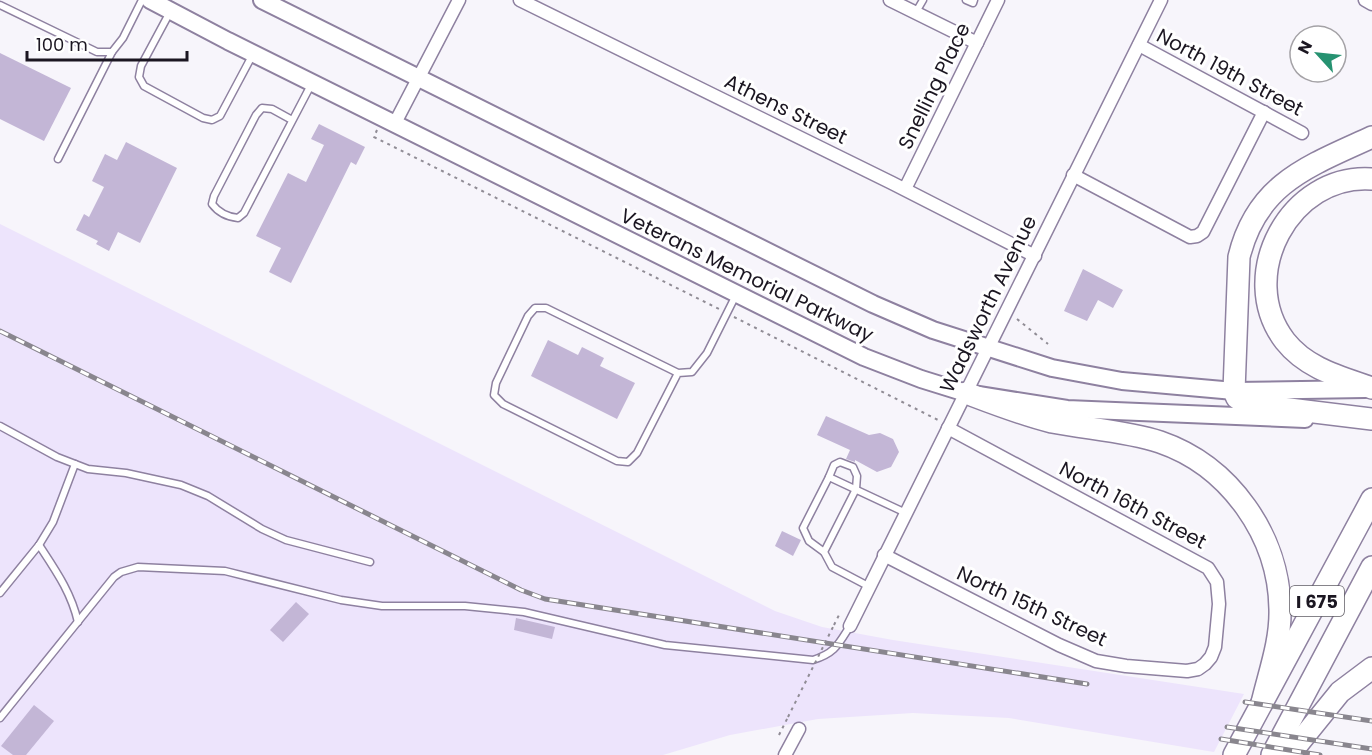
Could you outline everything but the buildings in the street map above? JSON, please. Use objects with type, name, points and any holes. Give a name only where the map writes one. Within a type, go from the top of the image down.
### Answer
[{"type":"highway","points":[[1372,137],[1292,177],[1269,195],[1254,217],[1244,236],[1239,257],[1234,391],[1238,398],[1249,404],[1372,420]]},
{"type":"highway","points":[[1372,179],[1335,184],[1306,200],[1293,211],[1274,242],[1266,284],[1269,306],[1277,326],[1285,341],[1303,359],[1322,371],[1372,389]]},
{"type":"highway","points":[[966,393],[1024,415],[1160,442],[1191,457],[1217,475],[1233,490],[1250,511],[1273,562],[1278,583],[1280,609],[1278,633],[1262,703]]},
{"type":"highway","name":"I 675","points":[[1234,755],[1372,499]]},
{"type":"highway","name":"I 675","points":[[1272,755],[1372,567]]},
{"type":"highway","points":[[1289,755],[1340,692],[1372,668]]},
{"type":"street","name":"Veterans Memorial Parkway","points":[[150,0],[312,82],[387,124],[864,357],[897,370],[966,393],[1067,409],[1237,418],[1372,420]]},
{"type":"street","name":"Veterans Memorial Parkway","points":[[262,0],[873,304],[933,330],[1052,368],[1122,381],[1234,391],[1372,389]]},
{"type":"street","points":[[387,124],[419,78],[459,0]]},
{"type":"street","name":"Athens Street","points":[[520,0],[905,189],[1035,256]]},
{"type":"street","points":[[890,0],[976,43]]},
{"type":"street","name":"Snelling Place","points":[[905,189],[998,0]]},
{"type":"street","name":"Wadsworth Avenue","points":[[850,627],[1161,0]]},
{"type":"street","points":[[1365,0],[1372,4]]},
{"type":"street","name":"North 19th Street","points":[[1139,45],[1302,133]]},
{"type":"street","points":[[1073,175],[1190,237],[1197,237],[1203,232],[1264,112]]},
{"type":"street","name":"North 16th Street","points":[[948,428],[1208,568],[1217,582],[1219,604],[1215,647],[1205,664]]},
{"type":"street","name":"North 15th Street","points":[[884,555],[1096,662],[1187,670],[1197,669],[1205,664]]},
{"type":"street","points":[[785,755],[799,729]]},
{"type":"lane","points":[[58,159],[112,52],[123,38],[142,0]]},
{"type":"lane","points":[[916,13],[923,0]]},
{"type":"lane","points":[[966,0],[973,3],[974,0]]},
{"type":"lane","points":[[0,5],[97,52],[112,52]]},
{"type":"lane","points":[[170,11],[141,66],[139,77],[144,86],[203,118],[212,120],[220,116],[254,54]]},
{"type":"lane","points":[[292,120],[272,109],[262,108],[256,115],[214,196],[212,204],[216,209],[231,217],[238,218],[243,213],[292,120],[312,82]]},
{"type":"lane","points":[[678,373],[637,453],[628,462],[617,461],[503,404],[494,395],[495,383],[528,316],[536,308],[546,308],[678,373],[692,372],[708,353],[737,294]]},
{"type":"lane","points":[[0,426],[57,457],[88,469],[126,473],[181,485],[207,496],[262,529],[286,540],[370,562]]},
{"type":"lane","points":[[824,552],[856,489],[857,476],[853,467],[844,462],[834,465],[803,528],[809,541],[824,552],[832,567],[871,587]]},
{"type":"lane","points":[[0,592],[39,545],[53,522],[75,464]]},
{"type":"lane","points":[[829,477],[906,513]]},
{"type":"lane","points":[[39,545],[74,603],[78,622]]},
{"type":"lane","points":[[0,718],[114,577],[121,572],[138,567],[225,570],[341,600],[382,606],[465,606],[524,612],[665,645],[813,660],[828,655],[839,644],[850,627]]},
{"type":"path","points":[[387,124],[374,137],[938,419],[948,428]]},
{"type":"path","points":[[1017,319],[1048,344]]},
{"type":"path","points":[[779,735],[840,613]]},
{"type":"shaded area","points":[[0,224],[775,611],[822,627],[893,640],[1244,694],[1214,752],[1009,718],[913,713],[818,719],[730,735],[663,755],[0,755]]},
{"type":"railway","points":[[0,331],[521,590],[545,599],[1087,684]]},
{"type":"railway","points":[[1245,702],[1372,721]]},
{"type":"railway","points":[[1227,727],[1372,749]]},
{"type":"railway","points":[[1221,739],[1320,755]]}]
